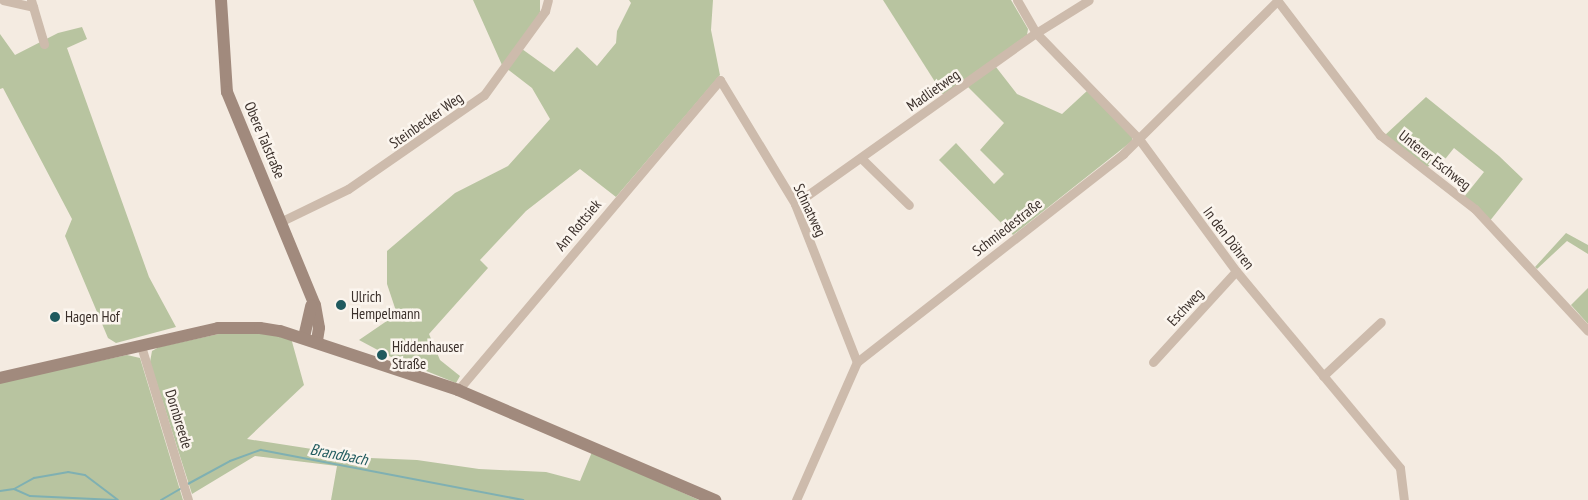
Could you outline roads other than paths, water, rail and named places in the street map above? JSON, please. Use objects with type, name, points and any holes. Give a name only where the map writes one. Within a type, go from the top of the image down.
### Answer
[{"type":"main road","name":"Obere Talstraße","points":[[222,0],[227,92],[307,285],[319,328],[317,341]]},
{"type":"main road","name":"Obere Talstraße","points":[[304,338],[311,306],[307,285]]},
{"type":"main road","points":[[0,378],[233,326],[260,328],[317,341],[458,390],[715,500]]},
{"type":"street","points":[[3,0],[32,3],[44,44]]},
{"type":"street","name":"Steinbecker Weg","points":[[282,221],[348,189],[484,95],[545,11],[548,0]]},
{"type":"street","name":"In den Döhren","points":[[1017,0],[1036,33],[1139,140],[1236,271],[1400,468],[1404,500]]},
{"type":"street","name":"Madlietweg","points":[[795,204],[1036,33],[1089,0]]},
{"type":"street","name":"Schmiedestraße","points":[[796,500],[857,362],[1139,140],[1277,1]]},
{"type":"street","name":"Unterer Eschweg","points":[[1277,1],[1380,135],[1475,209],[1588,330]]},
{"type":"street","name":"Schnatweg","points":[[720,80],[795,204],[857,362]]},
{"type":"street","name":"Am Rottsiek","points":[[458,390],[720,80]]},
{"type":"street","points":[[861,158],[910,205]]},
{"type":"street","name":"Eschweg","points":[[1153,362],[1236,271]]},
{"type":"street","points":[[1323,376],[1381,322]]},
{"type":"street","name":"Dornbreede","points":[[141,346],[188,500]]},
{"type":"waterway","name":"Brandbach","points":[[186,485],[230,461],[261,450],[523,500]]},
{"type":"waterway","name":"Brandbach","points":[[0,491],[14,489],[34,478],[68,472],[85,475],[118,500]]},
{"type":"waterway","name":"Brandbach","points":[[161,500],[182,488]]},
{"type":"waterway","points":[[14,489],[30,496],[116,500]]},
{"type":"place","name":"Ulrich Hempelmann","points":[[341,305]]},
{"type":"place","name":"Hagen Hof","points":[[55,317]]},
{"type":"place","name":"Hiddenhauser Straße","points":[[382,355]]}]
